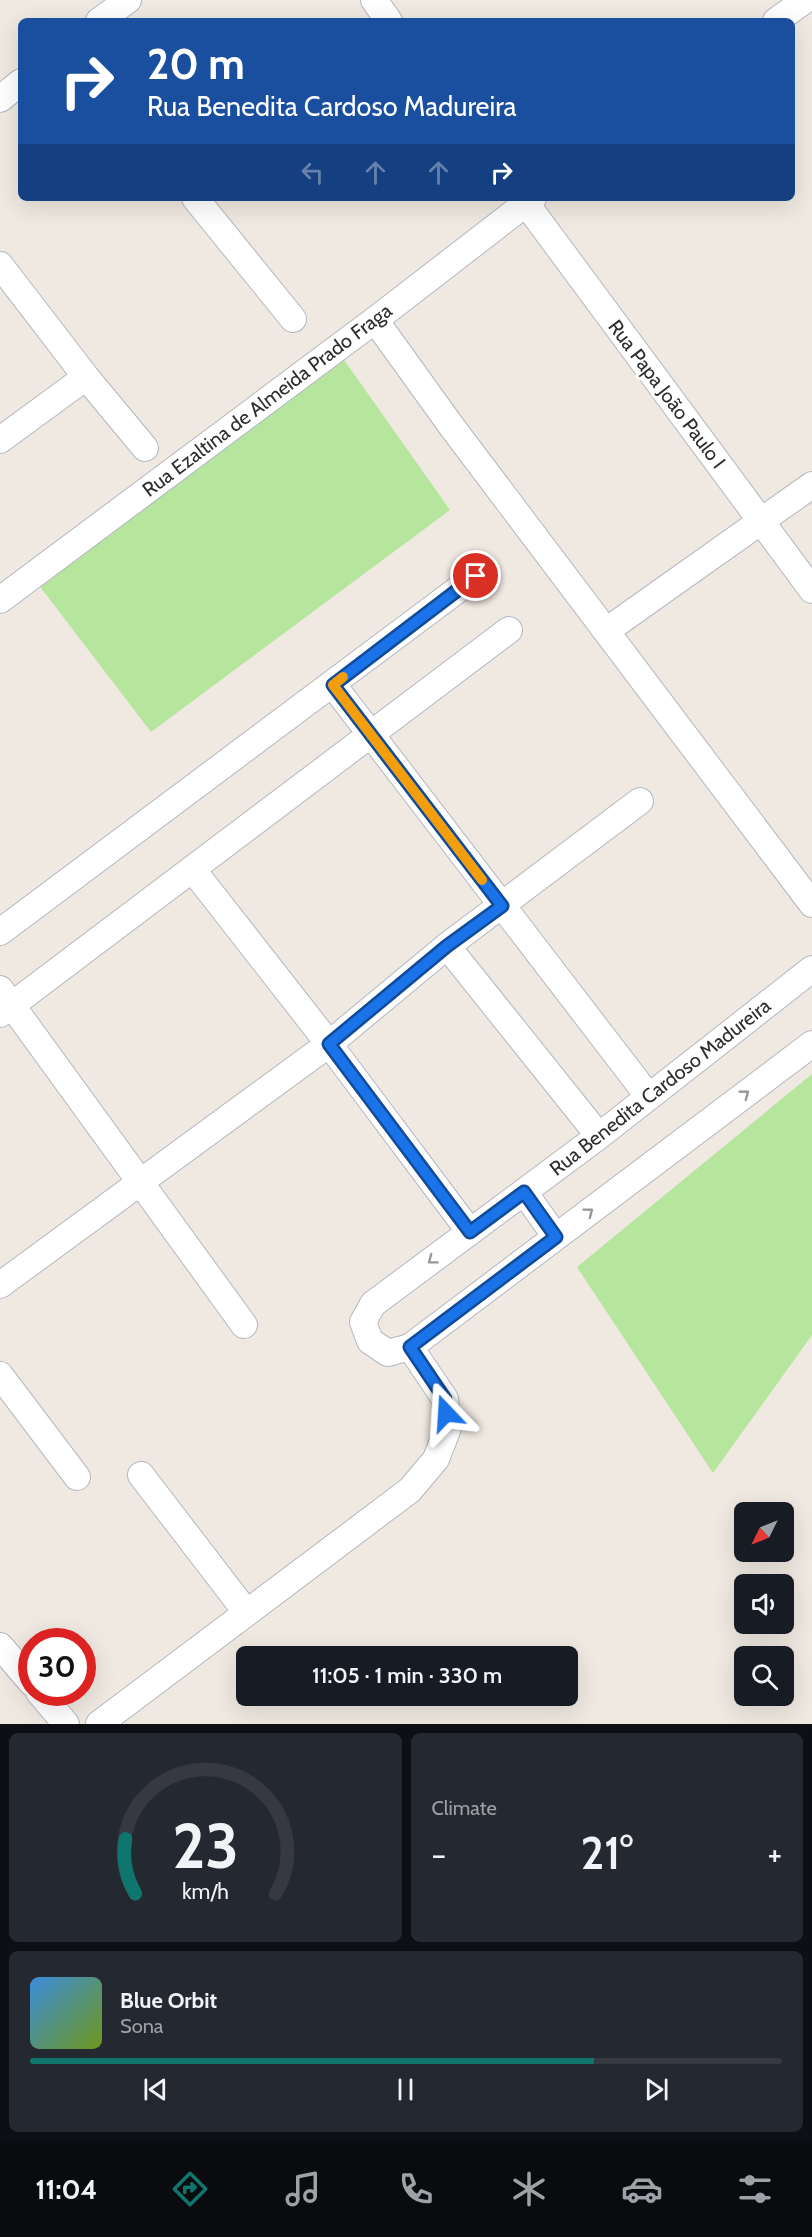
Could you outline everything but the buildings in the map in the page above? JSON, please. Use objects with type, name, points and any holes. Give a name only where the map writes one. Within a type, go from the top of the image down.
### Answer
[{"type":"street","points":[[103,18],[128,0]]},
{"type":"street","points":[[374,0],[387,18]]},
{"type":"street","points":[[780,18],[805,0]]},
{"type":"street","points":[[0,99],[18,84]]},
{"type":"street","points":[[197,201],[293,319]]},
{"type":"street","name":"Rua Ezaltina de Almeida Prado Fraga","points":[[0,600],[375,320],[526,201]]},
{"type":"street","name":"Rua Papa João Paulo I","points":[[528,201],[812,590]]},
{"type":"street","points":[[0,265],[86,377],[145,448]]},
{"type":"street","points":[[375,320],[812,904]]},
{"type":"street","points":[[0,440],[86,377]]},
{"type":"street","points":[[606,631],[812,485]]},
{"type":"street","points":[[0,932],[476,576]]},
{"type":"street","points":[[244,1325],[4,1003],[193,870],[509,630]]},
{"type":"street","points":[[333,685],[649,1097]]},
{"type":"street","points":[[0,1286],[329,1044],[447,946],[640,801]]},
{"type":"street","points":[[193,870],[329,1044],[470,1232]]},
{"type":"street","points":[[447,946],[599,1136]]},
{"type":"street","name":"Rua Benedita Cardoso Madureira","points":[[410,1347],[388,1353],[370,1341],[363,1322],[373,1304],[599,1136],[812,969]]},
{"type":"street","points":[[99,1724],[410,1490],[436,1459],[448,1428],[445,1399],[410,1347],[812,1044]]},
{"type":"street","points":[[524,1192],[556,1237]]},
{"type":"street","points":[[0,1375],[77,1477]]},
{"type":"street","points":[[141,1475],[247,1613]]},
{"type":"street","points":[[0,1646],[18,1667]]},
{"type":"street","points":[[51,1706],[66,1724]]},
{"type":"green space","points":[[342,357],[450,510],[151,732],[38,584]]},
{"type":"green space","points":[[812,1074],[812,1335],[713,1473],[577,1267]]},
{"type":"slow traffic","points":[[343,677],[333,685],[482,880]]},
{"type":"route","points":[[446,1413],[445,1399],[410,1347],[556,1237],[524,1192],[470,1232],[329,1044],[447,946],[502,906],[333,685],[476,576]]}]
